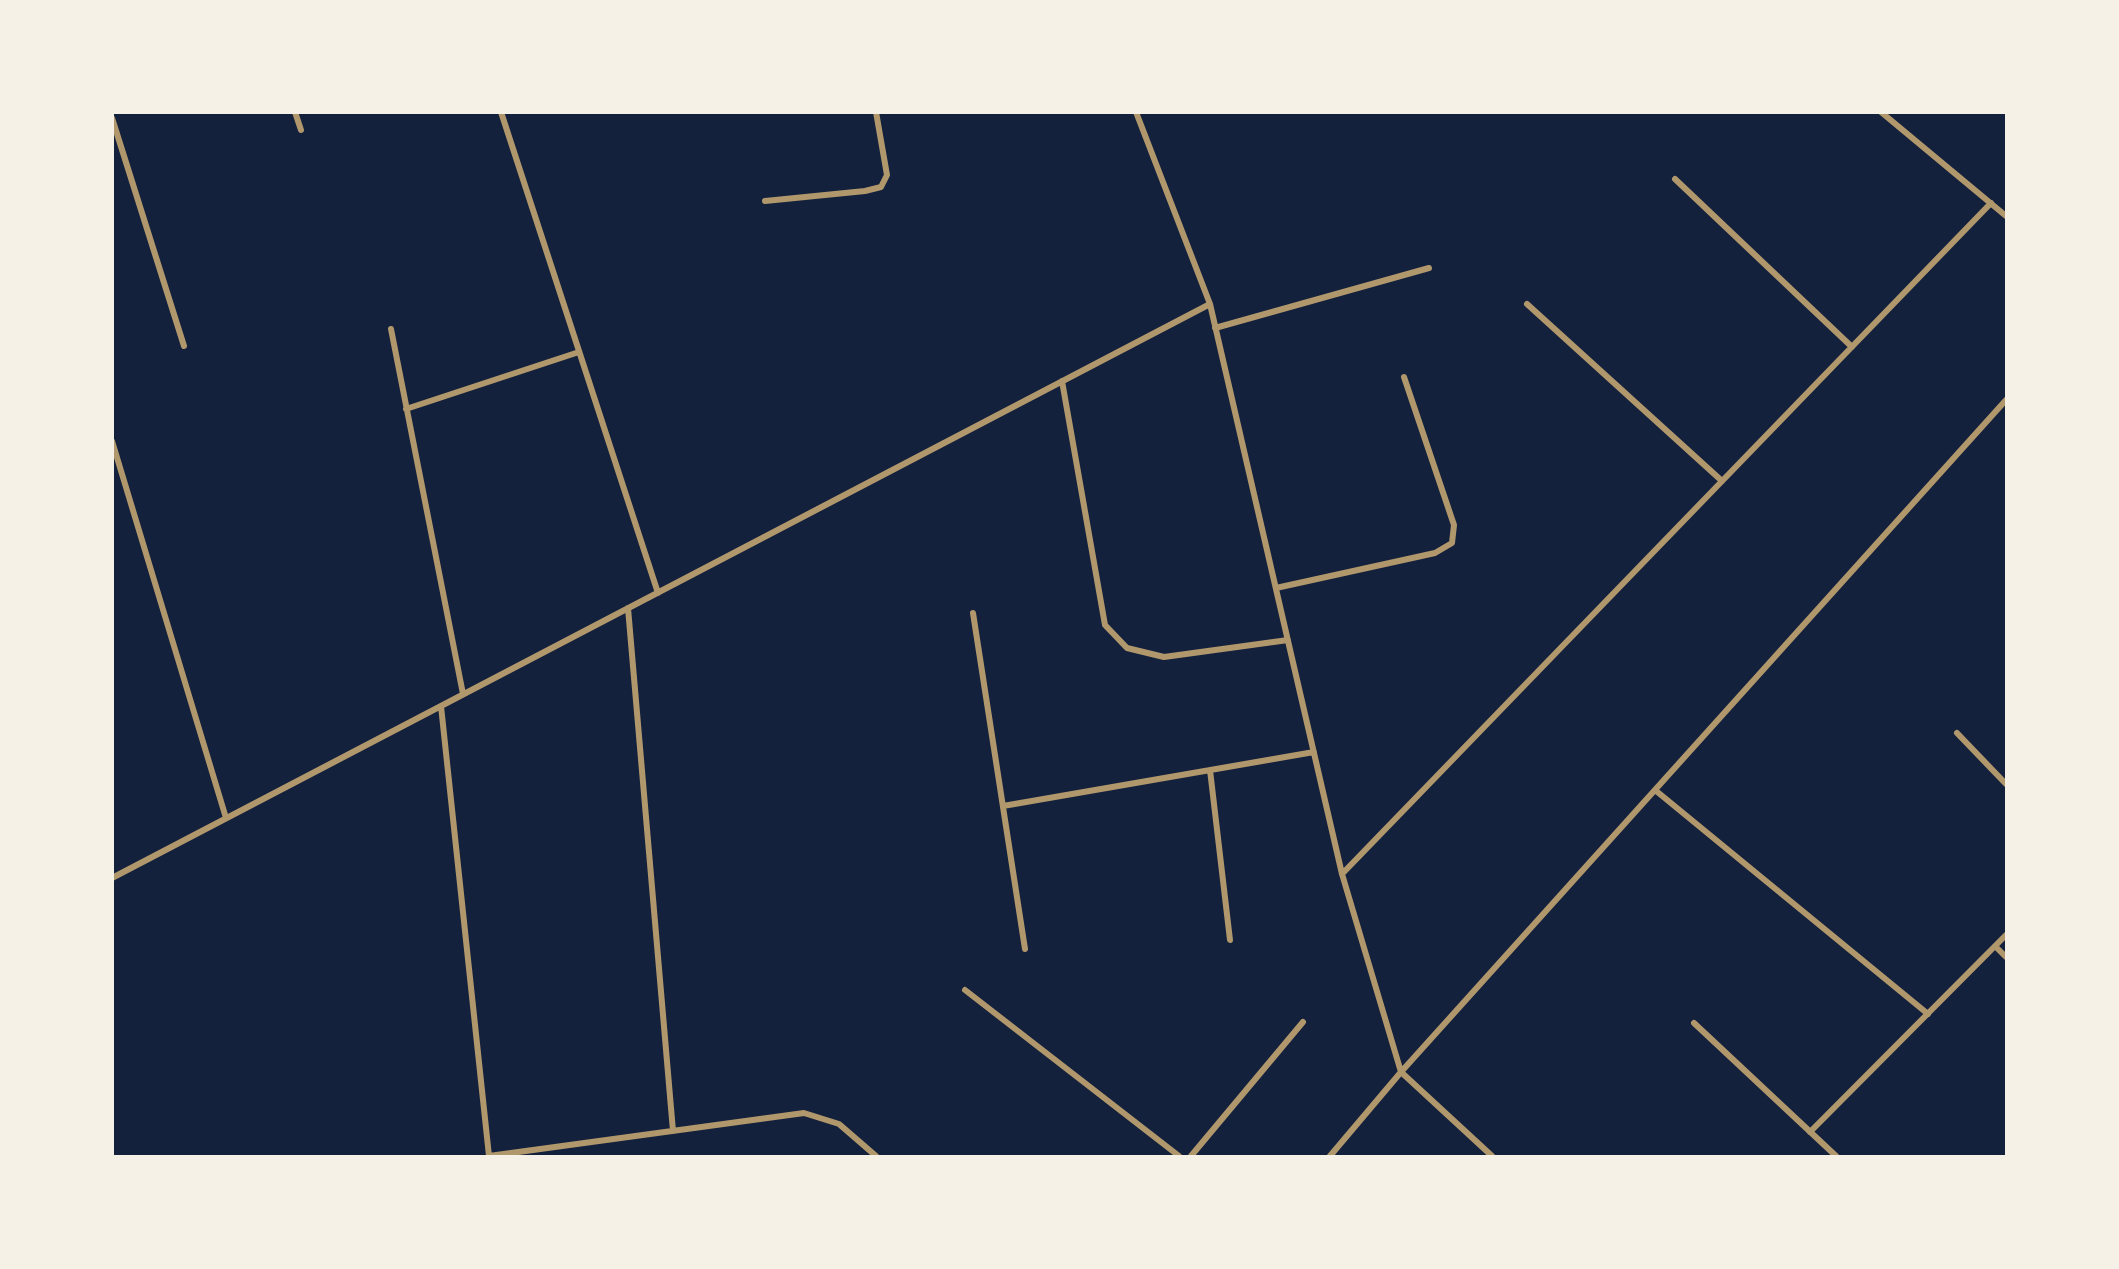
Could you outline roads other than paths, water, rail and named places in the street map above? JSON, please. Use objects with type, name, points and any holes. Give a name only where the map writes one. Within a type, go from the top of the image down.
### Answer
[{"type":"street","points":[[295,112],[301,130]]},
{"type":"street","points":[[501,112],[658,593]]},
{"type":"street","points":[[765,201],[865,191],[881,187],[887,175],[876,112]]},
{"type":"street","points":[[1136,112],[1210,304],[1342,874],[1401,1072],[1492,1156]]},
{"type":"street","points":[[1881,112],[2007,216]]},
{"type":"street","points":[[112,118],[184,346]]},
{"type":"street","points":[[1675,179],[1852,347]]},
{"type":"street","points":[[1342,874],[1991,203]]},
{"type":"street","points":[[1215,328],[1429,268]]},
{"type":"street","points":[[112,878],[1210,304]]},
{"type":"street","points":[[1527,304],[1722,482]]},
{"type":"street","points":[[391,329],[463,694]]},
{"type":"street","points":[[406,409],[579,352]]},
{"type":"street","points":[[1276,588],[1435,553],[1452,543],[1454,525],[1404,377]]},
{"type":"street","points":[[1062,381],[1105,625],[1126,648],[1164,657],[1288,640]]},
{"type":"street","points":[[1330,1156],[1401,1072],[2007,400]]},
{"type":"street","points":[[112,441],[226,818]]},
{"type":"street","points":[[628,608],[674,1131]]},
{"type":"street","points":[[974,613],[1025,950]]},
{"type":"street","points":[[441,706],[489,1156],[804,1113],[839,1124],[876,1156]]},
{"type":"street","points":[[1957,733],[2007,783]]},
{"type":"street","points":[[1003,806],[1314,752]]},
{"type":"street","points":[[1210,770],[1230,940]]},
{"type":"street","points":[[1655,790],[1928,1014]]},
{"type":"street","points":[[1810,1132],[2007,935]]},
{"type":"street","points":[[1995,946],[2007,957]]},
{"type":"street","points":[[965,990],[1179,1156]]},
{"type":"street","points":[[1191,1156],[1303,1022]]},
{"type":"street","points":[[1694,1023],[1836,1156]]}]
